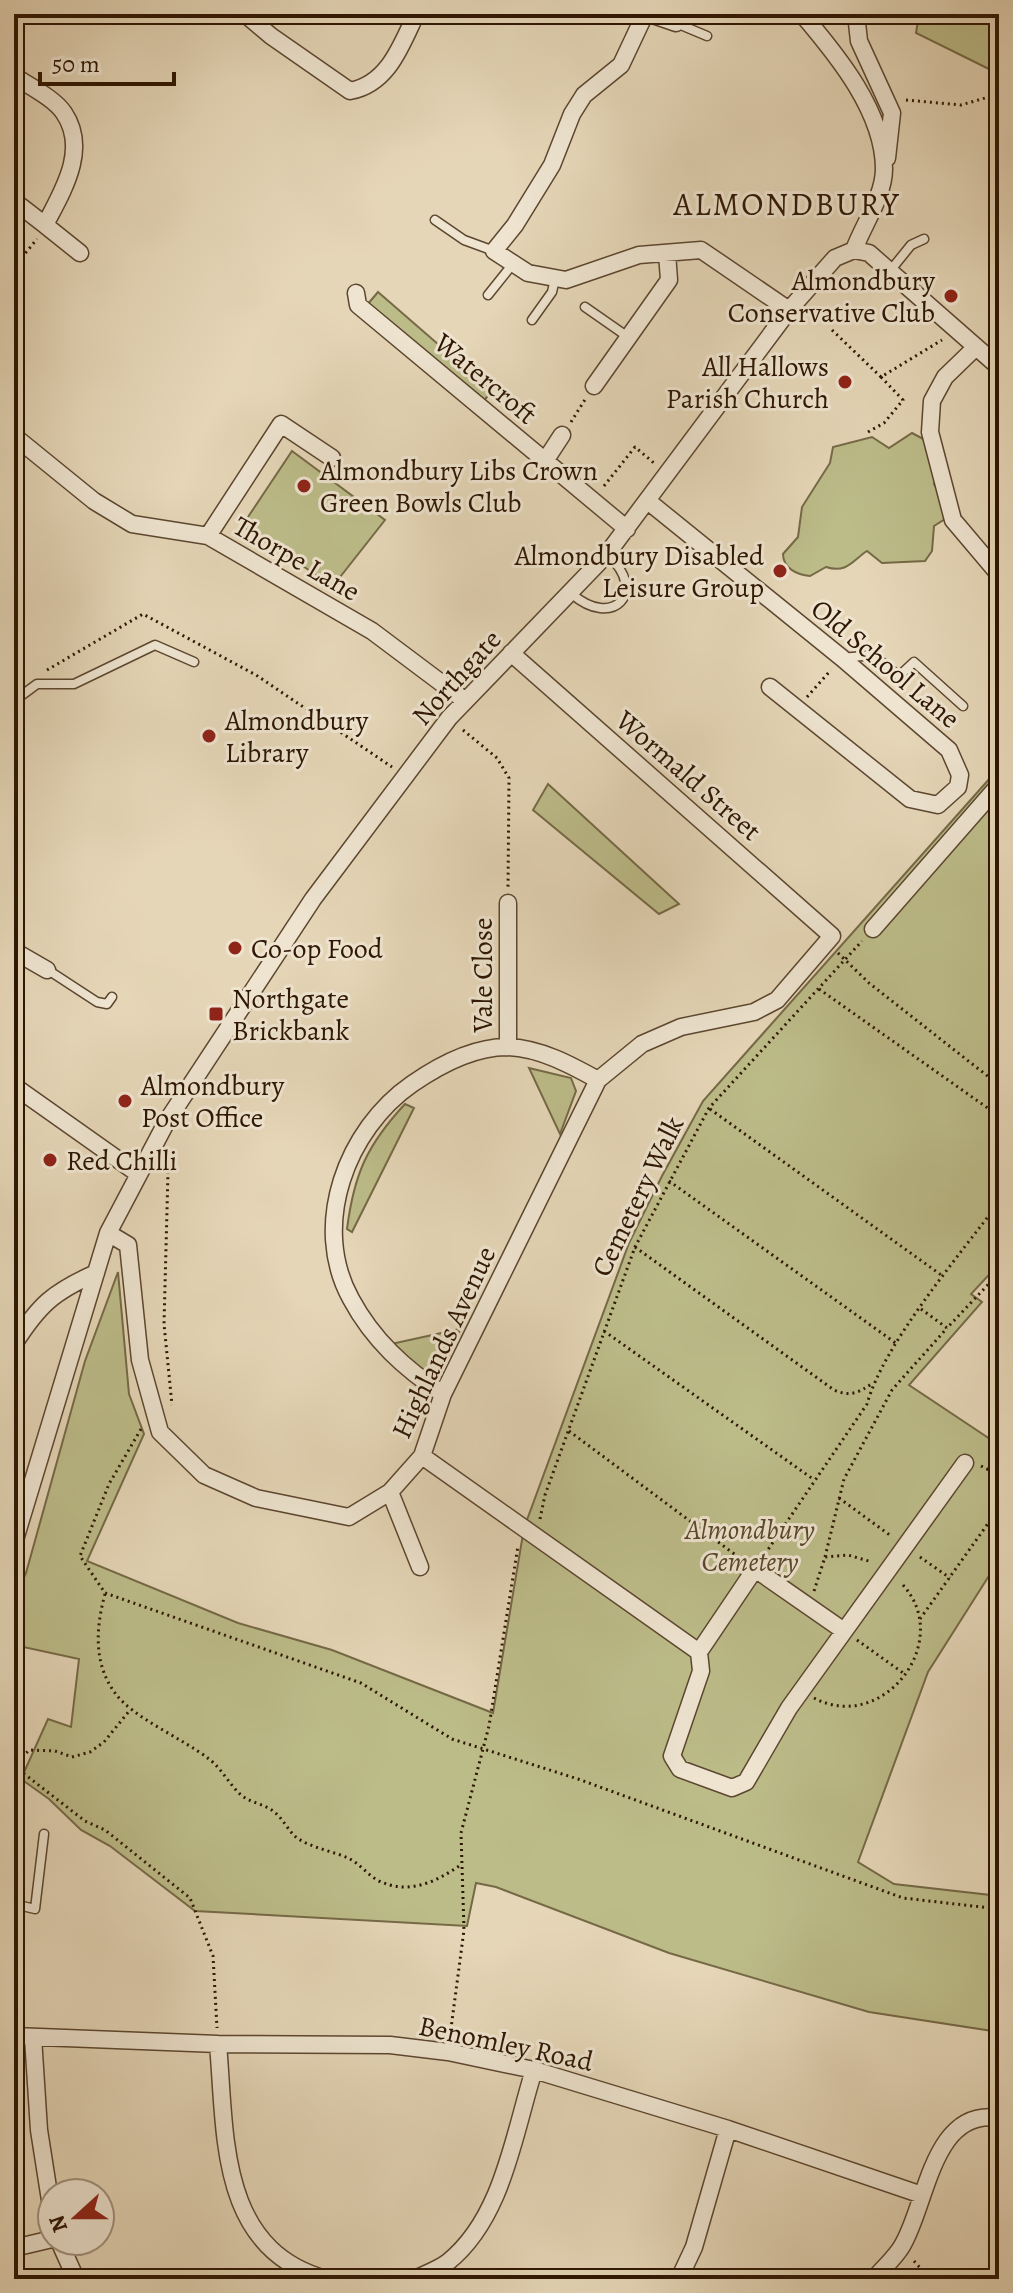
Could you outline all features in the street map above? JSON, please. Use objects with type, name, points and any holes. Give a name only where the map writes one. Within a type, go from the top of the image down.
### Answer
[{"type":"street","points":[[245,14],[350,91],[368,88],[393,61],[416,14]]},
{"type":"street","points":[[676,23],[647,14],[621,65],[584,95],[572,114],[552,165],[515,225],[494,251],[528,273],[566,280],[639,255],[701,250],[744,271],[789,310]]},
{"type":"street","points":[[802,14],[844,68],[866,107],[878,134],[884,171]]},
{"type":"street","points":[[856,14],[859,41],[892,113],[884,171],[854,250],[869,253],[999,367]]},
{"type":"street","points":[[14,76],[63,111],[72,130],[72,166],[45,225]]},
{"type":"street","points":[[14,201],[80,253]]},
{"type":"street","name":"Northgate","points":[[14,1543],[108,1233],[167,1121],[313,899],[449,718],[572,594],[607,554],[649,502],[789,310],[835,258],[854,250]]},
{"type":"street","points":[[594,386],[669,280],[667,253]]},
{"type":"street","name":"Watercroft","points":[[356,293],[358,305],[627,529]]},
{"type":"street","points":[[976,347],[945,377],[932,401],[930,432],[953,520],[998,571]]},
{"type":"street","points":[[208,536],[281,424],[332,458]]},
{"type":"street","points":[[545,461],[562,435]]},
{"type":"street","name":"Thorpe Lane","points":[[14,436],[94,501],[132,524],[208,536],[372,631],[464,700]]},
{"type":"street","name":"Old School Lane","points":[[649,502],[842,658],[949,750],[960,775],[958,787],[938,805],[910,799],[770,687]]},
{"type":"street","name":"Wormald Street","points":[[511,653],[829,940]]},
{"type":"street","points":[[873,929],[999,785]]},
{"type":"street","name":"Vale Close","points":[[508,903],[508,1047]]},
{"type":"street","name":"Highlands Avenue","points":[[108,1233],[128,1245],[140,1360],[160,1432],[204,1475],[256,1498],[349,1517],[390,1492],[422,1456],[443,1394],[598,1080],[642,1044],[681,1027],[754,1012],[777,1000],[829,940]]},
{"type":"street","points":[[14,951],[47,970]]},
{"type":"street","points":[[443,1394],[406,1369],[369,1328],[349,1297],[337,1261],[334,1214],[344,1172],[362,1132],[393,1097],[429,1072],[466,1055],[508,1047],[558,1058],[598,1080]]},
{"type":"street","points":[[14,1086],[137,1173]]},
{"type":"street","points":[[14,1344],[36,1309],[61,1289],[96,1273]]},
{"type":"street","points":[[422,1456],[699,1652]]},
{"type":"street","points":[[844,1631],[755,1569],[699,1652],[701,1671],[672,1756],[680,1769],[732,1788],[746,1782],[801,1691],[965,1463]]},
{"type":"street","points":[[390,1492],[420,1567]]},
{"type":"street","name":"Benomley Road","points":[[14,2036],[218,2044],[390,2045],[448,2052],[534,2070],[728,2129],[922,2195]]},
{"type":"street","points":[[33,2037],[39,2130],[46,2177]]},
{"type":"street","points":[[218,2044],[227,2151],[239,2204],[262,2244],[285,2263],[326,2279]]},
{"type":"street","points":[[415,2279],[447,2262],[481,2226],[498,2187],[534,2070]]},
{"type":"street","points":[[874,2279],[902,2247],[945,2144],[960,2125],[986,2116],[999,2118]]},
{"type":"street","points":[[679,2279],[694,2247],[728,2129]]},
{"type":"street","points":[[14,2248],[36,2243]]},
{"type":"street","points":[[66,2257],[76,2279]]},
{"type":"lane","points":[[676,23],[707,36]]},
{"type":"lane","points":[[435,220],[464,240],[494,251]]},
{"type":"lane","points":[[889,271],[911,245],[924,239]]},
{"type":"lane","points":[[488,295],[512,265]]},
{"type":"lane","points":[[532,320],[552,292],[555,279]]},
{"type":"lane","points":[[585,307],[629,338]]},
{"type":"lane","points":[[572,594],[588,607],[601,609],[616,605],[625,595],[627,582],[622,568],[607,554]]},
{"type":"lane","points":[[14,701],[37,684],[74,684],[155,645],[194,662]]},
{"type":"lane","points":[[842,658],[873,655],[899,676],[914,662],[963,706]]},
{"type":"lane","points":[[47,970],[97,1002],[107,1004],[112,997]]},
{"type":"lane","points":[[14,1904],[35,1909],[44,1834]]},
{"type":"path","points":[[886,99],[961,105],[999,94]]},
{"type":"path","points":[[14,267],[45,225]]},
{"type":"path","points":[[881,377],[954,329]]},
{"type":"path","points":[[832,330],[903,400],[884,423],[868,432]]},
{"type":"path","points":[[562,435],[594,386]]},
{"type":"path","points":[[593,501],[635,447],[649,457]]},
{"type":"path","points":[[35,676],[143,614],[256,675],[406,775]]},
{"type":"path","points":[[797,709],[842,658]]},
{"type":"path","points":[[449,718],[497,758],[509,778],[508,903]]},
{"type":"path","name":"Cemetery Walk","points":[[448,2052],[464,1930],[461,1833],[483,1749],[530,1531],[635,1247],[709,1108],[873,929]]},
{"type":"path","points":[[829,940],[869,983],[999,1085]]},
{"type":"path","points":[[819,988],[999,1116]]},
{"type":"path","points":[[709,1108],[944,1277]]},
{"type":"path","points":[[168,1172],[164,1324],[173,1417]]},
{"type":"path","points":[[668,1180],[897,1344]]},
{"type":"path","points":[[569,1431],[755,1569],[813,1479],[867,1404],[873,1383],[897,1344],[999,1202]]},
{"type":"path","points":[[635,1247],[834,1390],[846,1395],[858,1393],[873,1383]]},
{"type":"path","points":[[809,1606],[825,1557],[844,1479],[892,1390],[999,1273]]},
{"type":"path","points":[[921,1309],[947,1328]]},
{"type":"path","points":[[604,1331],[813,1479]]},
{"type":"path","points":[[154,1409],[109,1484],[80,1556],[105,1593],[361,1683],[452,1739],[578,1779],[903,1898],[999,1909]]},
{"type":"path","points":[[839,1498],[858,1511]]},
{"type":"path","points":[[919,1620],[999,1508]]},
{"type":"path","points":[[801,1691],[819,1701],[851,1706],[884,1696],[906,1675],[918,1649],[919,1620],[908,1589],[887,1571],[859,1557],[825,1557]]},
{"type":"path","points":[[105,1593],[99,1617],[98,1649],[114,1692],[130,1710],[226,1773],[238,1792],[254,1804],[270,1808],[294,1836],[352,1859],[378,1880],[415,1887],[436,1882],[462,1864]]},
{"type":"path","points":[[844,1631],[906,1675]]},
{"type":"path","points":[[130,1710],[104,1742],[90,1752],[72,1757],[55,1751],[29,1750],[14,1766],[85,1821],[125,1845],[190,1898],[213,1956],[218,2044]]},
{"type":"path","points":[[902,2247],[930,2279]]},
{"type":"green space","points":[[919,14],[999,14],[999,48],[991,70],[916,33]]},
{"type":"green space","points":[[378,292],[492,391],[481,404],[367,305]]},
{"type":"green space","points":[[912,433],[931,443],[940,474],[934,484],[942,497],[945,519],[934,526],[932,551],[925,561],[882,563],[867,551],[845,567],[826,567],[810,576],[788,567],[783,554],[798,537],[802,507],[830,463],[833,447],[872,437],[889,448]]},
{"type":"green space","name":"Almondbury Libs Crown Green Bowls Club","points":[[292,451],[385,520],[333,586],[242,526]]},
{"type":"green space","name":"Almondbury Cemetery","points":[[999,768],[999,1264],[971,1294],[982,1302],[909,1385],[999,1445],[999,1560],[928,1672],[858,1862],[894,1884],[999,1896],[999,2032],[869,2012],[669,1953],[496,1887],[476,1883],[467,1926],[195,1911],[110,1846],[81,1830],[49,1799],[21,1779],[48,1719],[71,1727],[79,1659],[14,1645],[14,1599],[26,1573],[85,1361],[118,1272],[129,1394],[144,1434],[87,1561],[238,1623],[332,1650],[493,1713],[524,1528],[629,1243],[662,1176],[703,1101]]},
{"type":"green space","points":[[548,784],[679,904],[659,914],[533,810]]},
{"type":"green space","points":[[529,1068],[571,1078],[576,1091],[560,1134]]},
{"type":"green space","points":[[405,1104],[414,1108],[352,1232],[347,1229],[350,1210],[364,1161],[381,1133]]},
{"type":"green space","points":[[460,1329],[444,1367],[423,1371],[391,1344]]},
{"type":"place","name":"Almondbury Conservative Club","points":[[951,296]]},
{"type":"place","name":"All Hallows Parish Church","points":[[845,382]]},
{"type":"place","name":"Almondbury Libs Crown Green Bowls Club","points":[[304,486]]},
{"type":"place","name":"Almondbury Disabled Leisure Group","points":[[780,571]]},
{"type":"place","name":"Almondbury Library","points":[[209,736]]},
{"type":"place","name":"Co-op Food","points":[[235,948]]},
{"type":"place","name":"Northgate Brickbank","points":[[216,1014]]},
{"type":"place","name":"Almondbury Post Office","points":[[125,1101]]},
{"type":"place","name":"Red Chilli","points":[[50,1160]]},
{"type":"district","name":"ALMONDBURY","points":[[787,204]]}]
